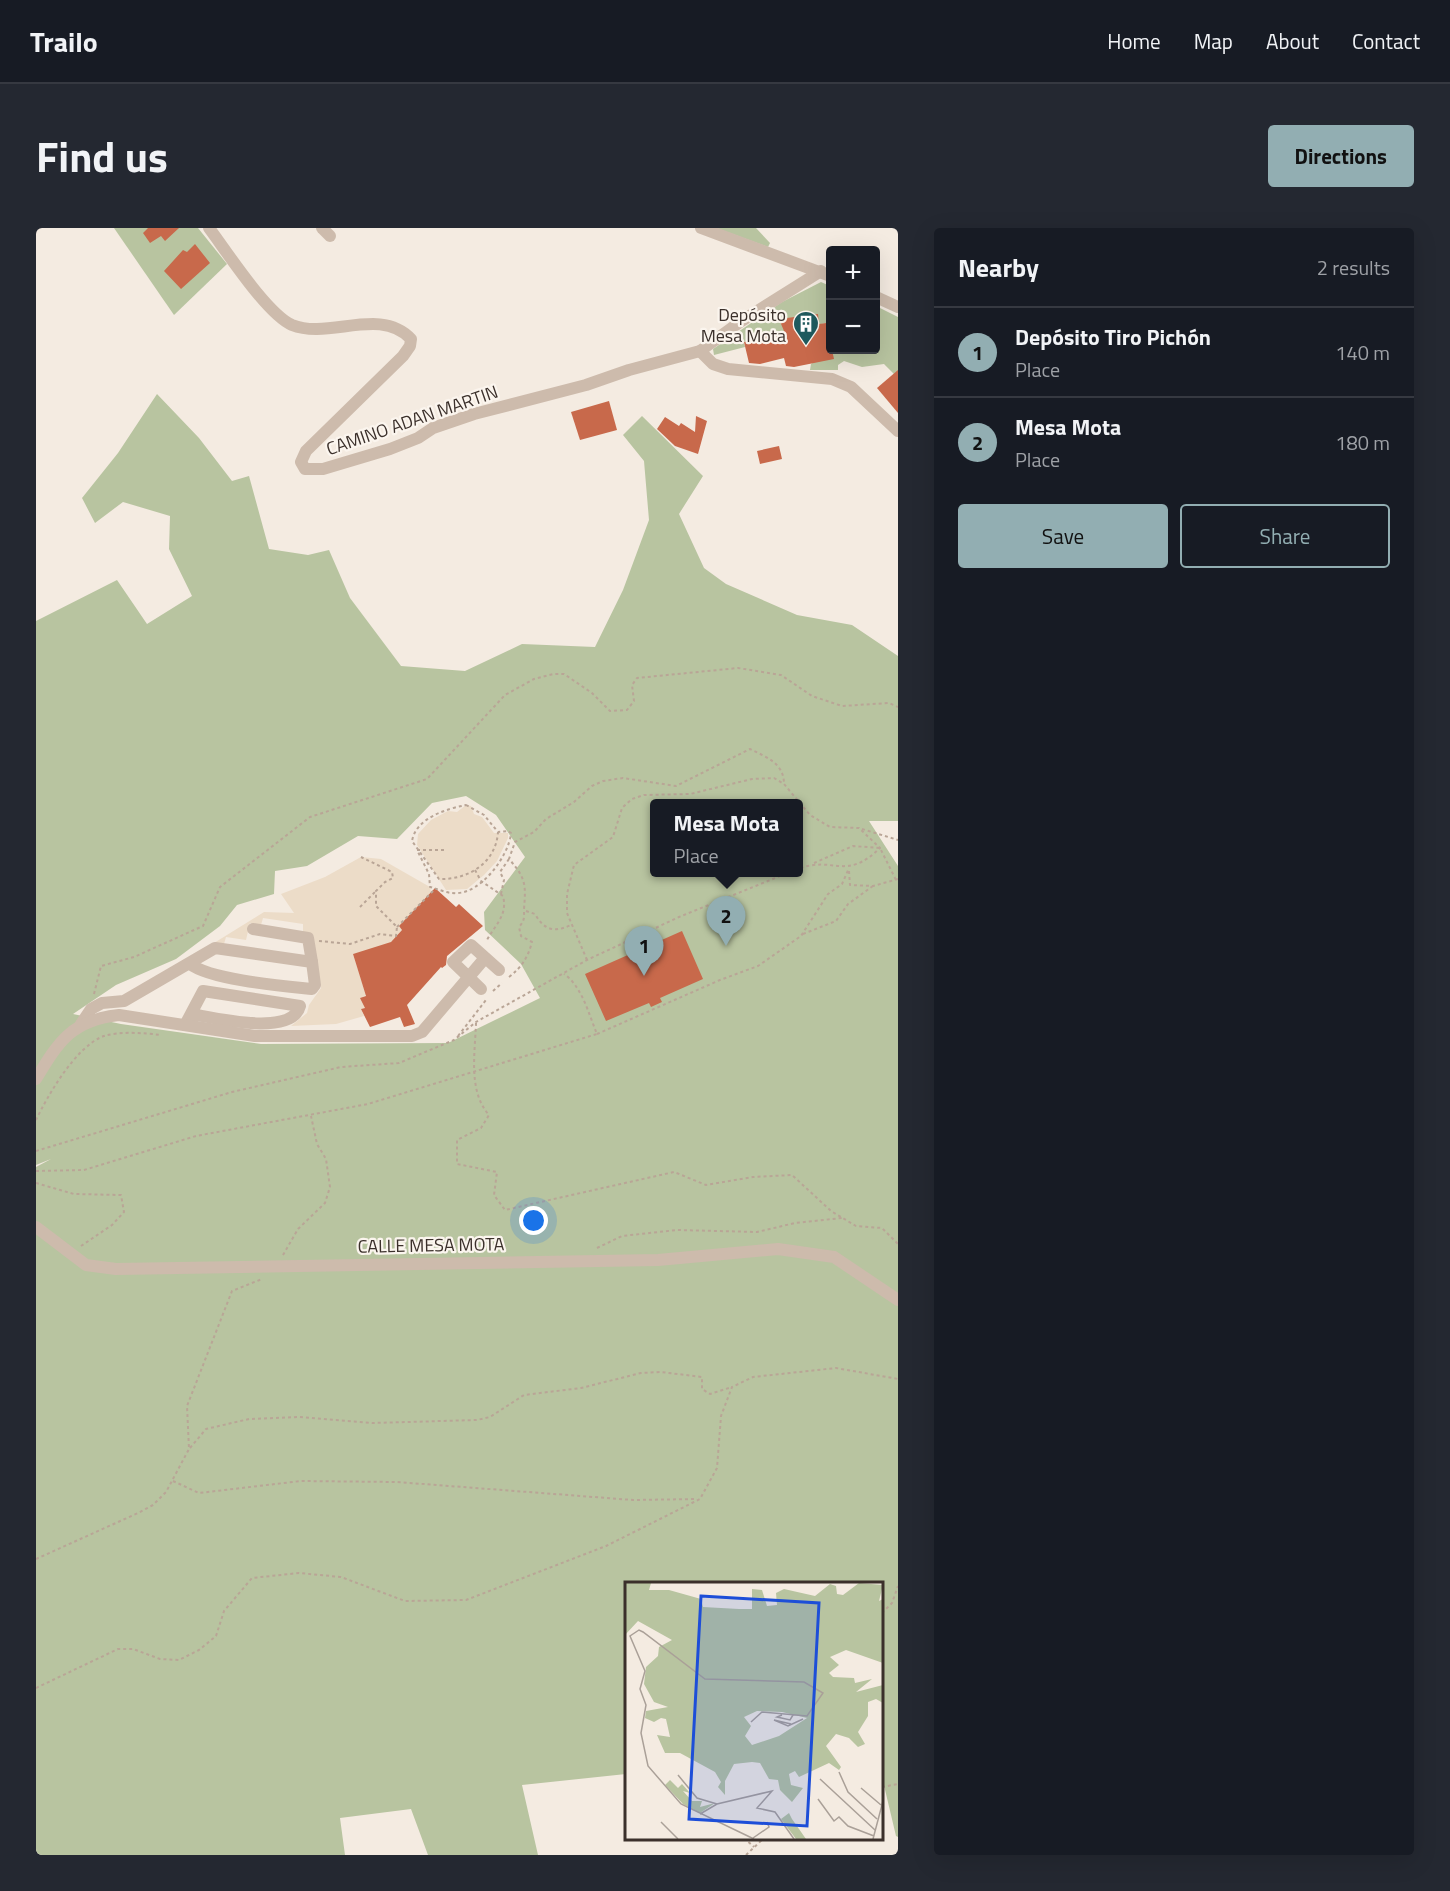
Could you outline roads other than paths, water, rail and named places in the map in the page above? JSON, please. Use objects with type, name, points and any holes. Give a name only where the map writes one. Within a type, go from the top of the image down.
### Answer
[{"type":"street","name":"CAMINO ADAN MARTIN","points":[[209,228],[275,313],[293,325],[351,327],[374,324],[398,328],[411,339],[410,346],[403,356],[306,451],[301,462],[305,469],[323,469],[390,449],[418,438],[433,428],[474,414],[586,385],[629,370],[700,351],[740,322],[826,274]]},
{"type":"street","points":[[701,228],[826,274]]},
{"type":"street","points":[[880,299],[898,308]]},
{"type":"street","points":[[700,351],[713,364],[728,369],[832,379],[851,387],[898,431]]},
{"type":"street","points":[[190,964],[200,972],[312,989],[315,985],[308,938],[253,929]]},
{"type":"street","points":[[481,989],[453,962],[471,945],[499,970]]},
{"type":"street","points":[[36,1079],[65,1036],[81,1023],[91,1009],[102,1003],[124,1001],[215,948],[312,962]]},
{"type":"street","points":[[188,1020],[255,1036],[412,1036],[422,1032],[467,976],[485,958]]},
{"type":"street","points":[[81,1023],[99,1017],[119,1015],[188,1020],[274,1025],[289,1020],[298,1012],[300,1006],[203,991],[188,1020]]},
{"type":"street","name":"CALLE MESA MOTA","points":[[36,1227],[86,1265],[116,1269],[658,1260],[778,1249],[834,1257],[898,1300]]},
{"type":"place","name":"Depósito Mesa Mota","points":[[806,347]]},
{"type":"place","name":"Mesa Mota","points":[[726,946]]},
{"type":"place","name":"Depósito Tiro Pichón","points":[[644,976]]}]
